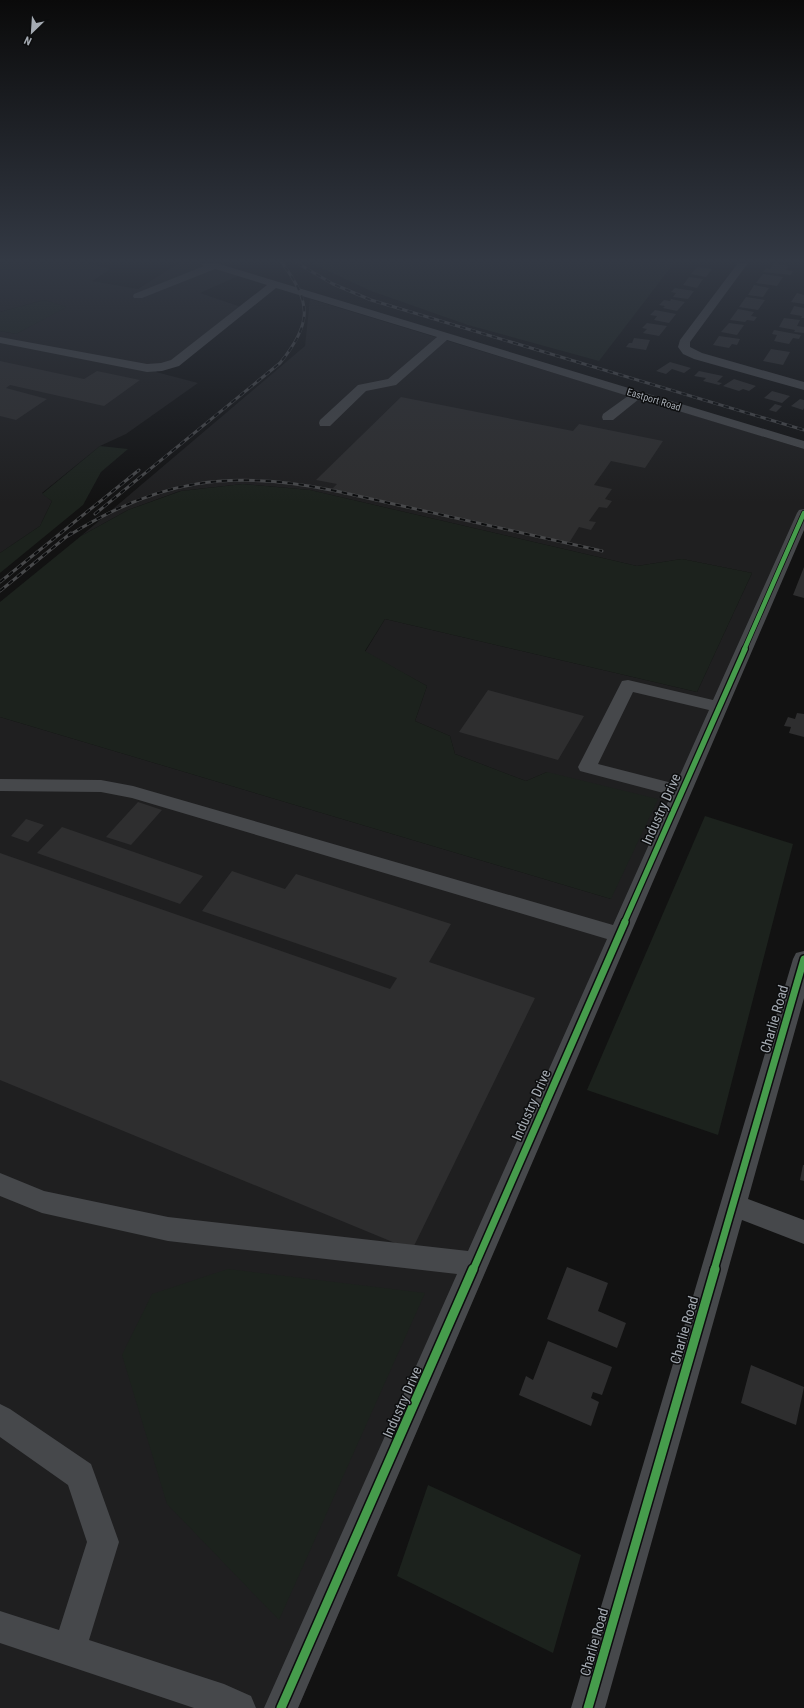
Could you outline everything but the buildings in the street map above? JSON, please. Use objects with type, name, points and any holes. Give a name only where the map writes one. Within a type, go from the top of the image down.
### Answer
[{"type":"street","points":[[14,343],[148,368],[162,367],[175,363],[201,343]]},
{"type":"street","points":[[325,422],[362,388],[392,382],[437,343]]},
{"type":"street","name":"Eastport Road","points":[[467,343],[804,445]]},
{"type":"street","points":[[684,343],[684,346],[692,354],[802,384]]},
{"type":"street","points":[[608,417],[638,394]]},
{"type":"street","name":"Industry Drive","points":[[281,1708],[804,513]]},
{"type":"street","points":[[682,792],[587,767],[628,685],[718,708]]},
{"type":"street","points":[[0,785],[101,786],[133,792],[619,935]]},
{"type":"street","name":"Charlie Road","points":[[588,1708],[804,960]]},
{"type":"street","points":[[0,1184],[42,1202],[168,1229],[475,1264]]},
{"type":"street","points":[[733,1206],[804,1232]]},
{"type":"street","points":[[0,1419],[80,1475],[103,1542],[69,1650]]},
{"type":"street","points":[[0,1627],[224,1701],[239,1708]]},
{"type":"shaded area","points":[[0,343],[194,343],[156,372],[198,383],[126,434],[100,446],[42,493],[52,501],[40,526],[0,553]]},
{"type":"shaded area","points":[[305,343],[454,343],[804,449],[804,528],[298,1708],[0,1708],[0,717],[611,899],[547,772],[526,781],[455,754],[450,736],[415,721],[427,686],[365,652],[385,619],[697,692],[752,573],[682,559],[637,566],[310,490],[243,484],[180,491],[128,510],[81,536],[305,346]]},
{"type":"shaded area","points":[[532,343],[613,343],[599,361]]},
{"type":"shaded area","points":[[100,446],[128,449],[101,472],[83,505],[0,573],[0,553],[40,526],[52,501],[42,494]]},
{"type":"shaded area","points":[[243,484],[310,490],[637,566],[682,559],[752,573],[697,692],[385,619],[365,651],[427,686],[415,721],[450,736],[455,754],[526,781],[547,772],[658,799],[611,899],[0,717],[0,602],[81,536],[128,510],[181,491]]},
{"type":"shaded area","points":[[705,816],[793,844],[718,1135],[587,1090]]},
{"type":"shaded area","points":[[228,1269],[425,1293],[279,1620],[167,1504],[122,1355],[152,1294]]},
{"type":"shaded area","points":[[428,1485],[581,1555],[553,1653],[397,1576]]},
{"type":"railway","points":[[95,514],[280,363],[294,343]]},
{"type":"railway","points":[[513,343],[804,430]]},
{"type":"railway","points":[[0,582],[139,470]]},
{"type":"railway","points":[[68,536],[101,517],[134,502],[165,491],[197,484],[229,481],[263,481],[298,484],[336,491],[602,551]]},
{"type":"railway","points":[[0,591],[71,533]]},
{"type":"cycle path","points":[[281,1708],[804,513]]},
{"type":"cycle path","points":[[588,1708],[804,959]]}]
